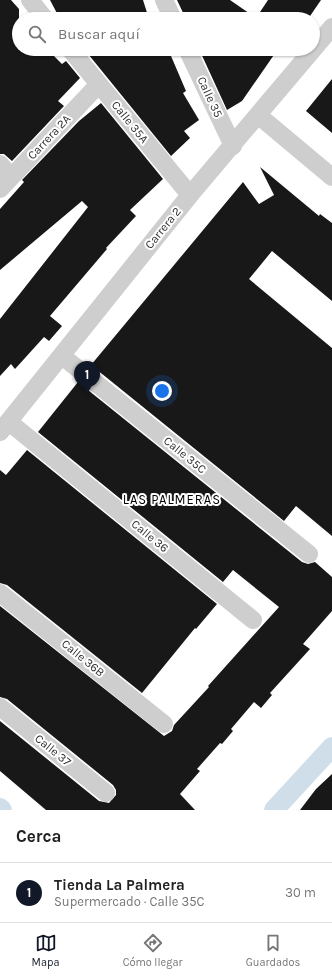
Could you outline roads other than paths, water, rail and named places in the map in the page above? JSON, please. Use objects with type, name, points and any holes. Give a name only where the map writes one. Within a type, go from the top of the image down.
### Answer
[{"type":"street","points":[[30,0],[39,12]]},
{"type":"street","points":[[164,0],[170,12]]},
{"type":"street","name":"Carrera 2","points":[[320,42],[332,27]]},
{"type":"street","name":"Calle 35A","points":[[76,56],[190,195]]},
{"type":"street","name":"Calle 35","points":[[190,56],[233,146]]},
{"type":"street","name":"Carrera 2","points":[[4,427],[190,195],[259,116],[308,56]]},
{"type":"street","name":"Carrera 2A","points":[[4,177],[99,84]]},
{"type":"street","points":[[259,116],[332,177]]},
{"type":"street","name":"Calle 35C","points":[[62,356],[309,554]]},
{"type":"street","name":"Calle 36","points":[[4,427],[253,620]]},
{"type":"street","name":"Calle 36B","points":[[0,593],[164,724]]},
{"type":"street","name":"Calle 37","points":[[0,706],[106,793]]},
{"type":"waterway","points":[[274,810],[332,747]]},
{"type":"place","name":"Tienda La Palmera","points":[[87,394]]},
{"type":"district","name":"LAS PALMERAS","points":[[172,499]]}]
